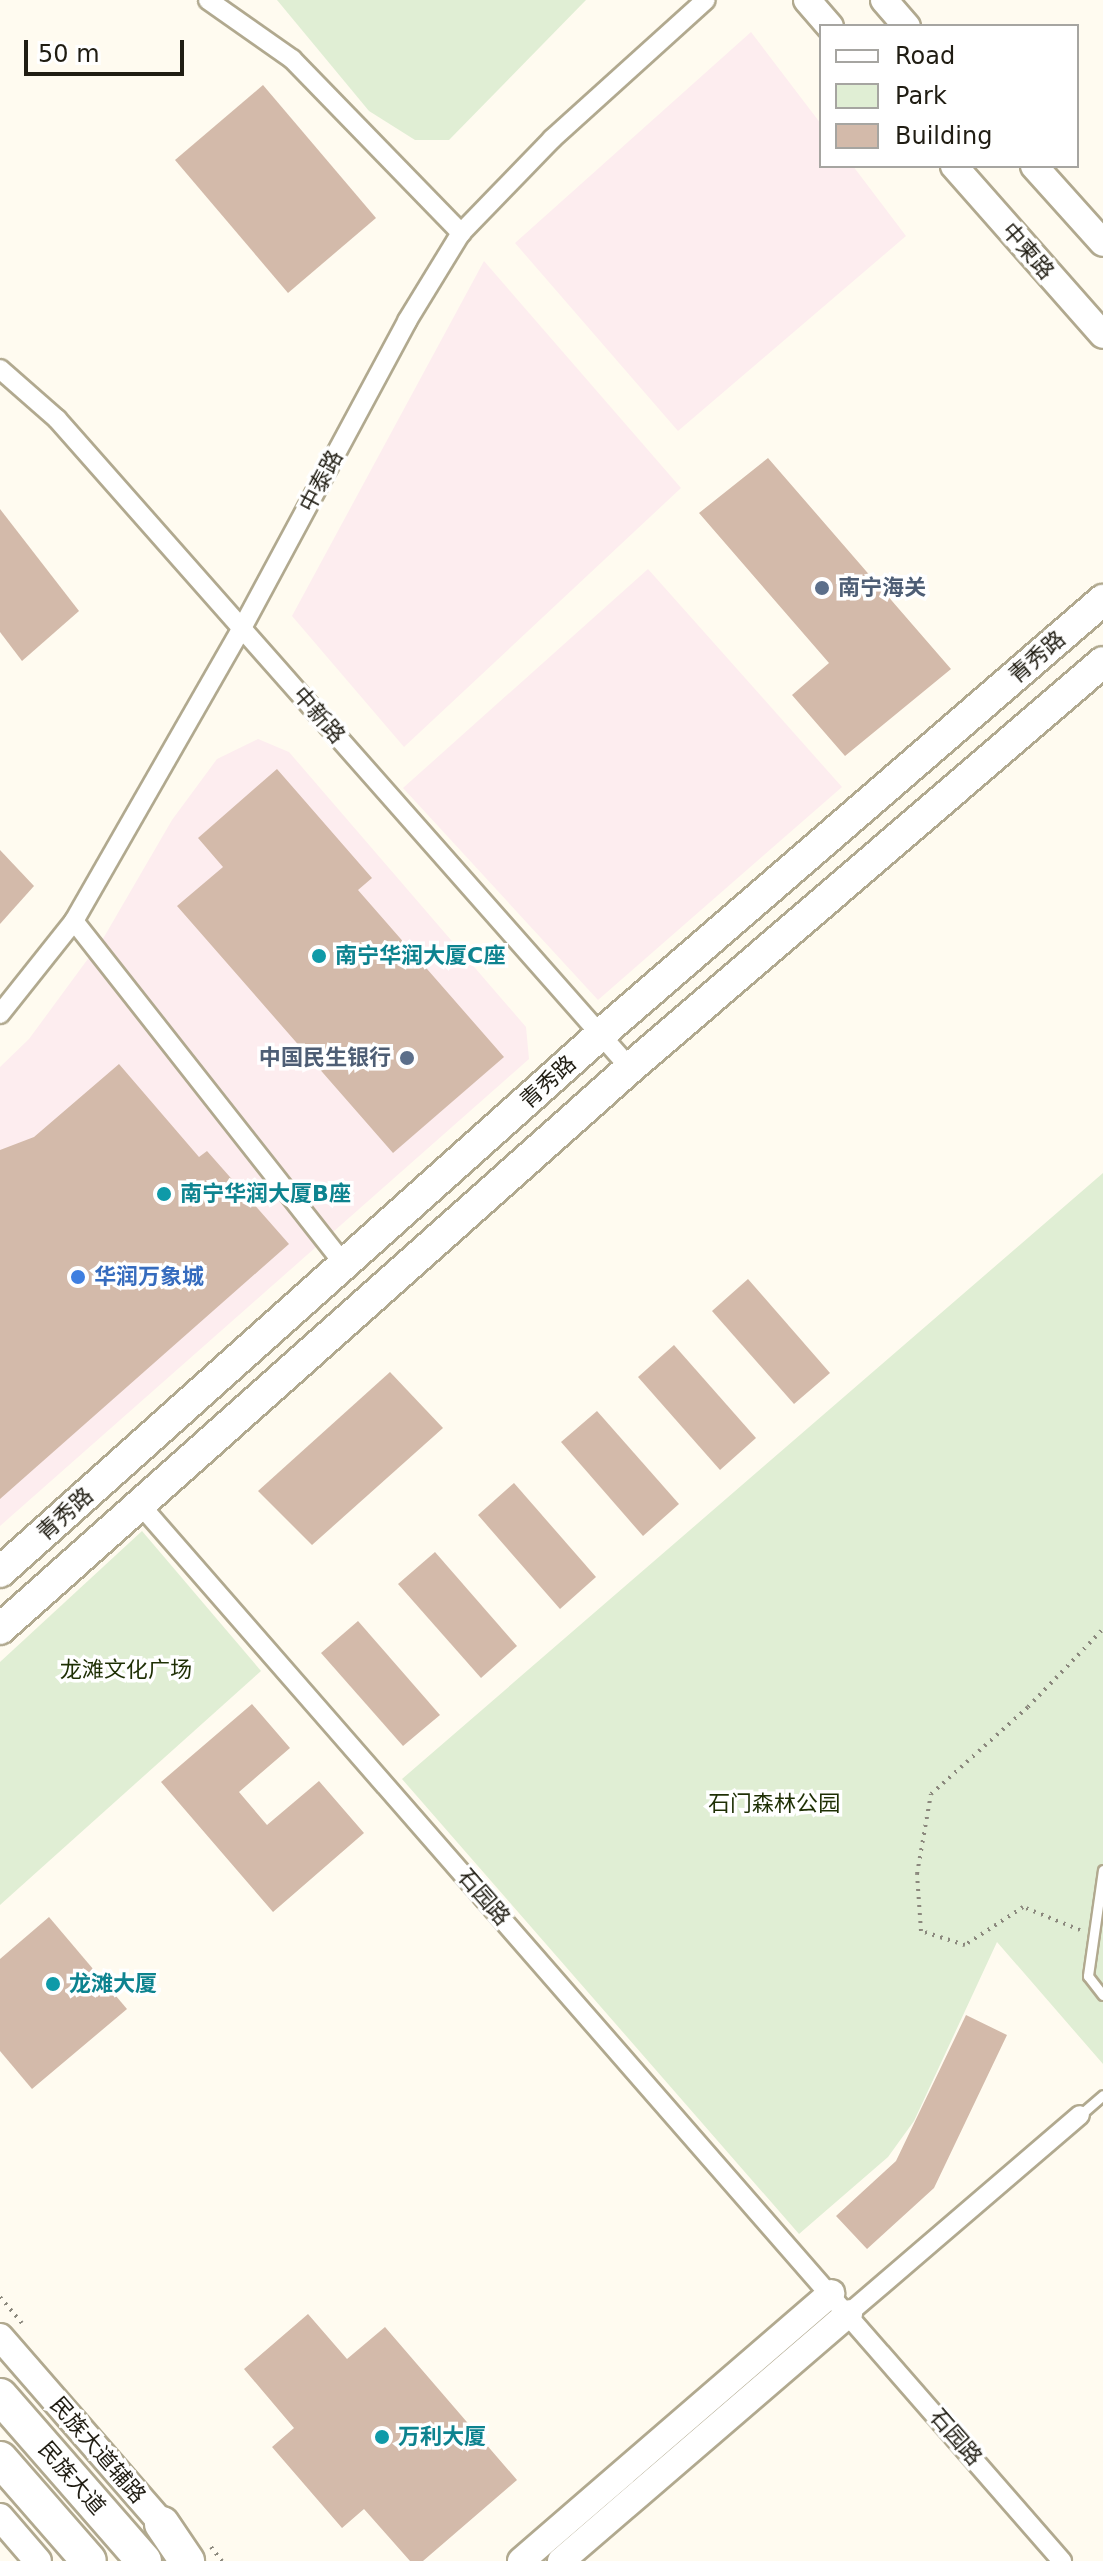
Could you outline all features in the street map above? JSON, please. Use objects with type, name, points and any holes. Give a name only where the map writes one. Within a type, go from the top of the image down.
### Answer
[{"type":"highway","name":"民族大道","points":[[0,2396],[144,2561]]},
{"type":"highway","name":"民族大道","points":[[0,2459],[89,2561]]},
{"type":"highway","points":[[162,2524],[187,2561]]},
{"type":"main road","name":"青秀路","points":[[0,1572],[601,1034],[1103,600]]},
{"type":"main road","name":"青秀路","points":[[0,1629],[137,1501],[630,1068],[1103,662]]},
{"type":"street","points":[[208,0],[292,59],[461,233]]},
{"type":"street","name":"中泰路","points":[[0,1014],[74,921],[242,628],[407,321],[461,233],[552,139],[706,0]]},
{"type":"street","points":[[807,0],[828,24]]},
{"type":"street","points":[[884,0],[905,24]]},
{"type":"street","name":"中柬路","points":[[956,168],[1103,335]]},
{"type":"street","points":[[1036,168],[1103,243]]},
{"type":"street","name":"中新路","points":[[0,369],[57,419],[630,1068]]},
{"type":"street","points":[[74,921],[344,1264]]},
{"type":"street","name":"石园路","points":[[137,1501],[849,2313],[1062,2561]]},
{"type":"street","points":[[561,2561],[1080,2115]]},
{"type":"street","points":[[521,2561],[831,2293]]},
{"type":"street","name":"民族大道辅路","points":[[0,2337],[197,2561]]},
{"type":"street","points":[[0,2517],[38,2561]]},
{"type":"lane","points":[[1103,1870],[1088,1976],[1103,1995]]},
{"type":"lane","points":[[1080,2115],[1103,2095]]},
{"type":"path","points":[[1094,1936],[1023,1907],[965,1945],[921,1931],[917,1874],[931,1794],[1028,1707],[1103,1629]]},
{"type":"shaded area","points":[[751,32],[819,121],[819,168],[855,168],[906,236],[678,431],[515,243]]},
{"type":"shaded area","points":[[484,261],[681,488],[404,747],[292,616]]},
{"type":"shaded area","points":[[648,569],[842,787],[598,1000],[403,788]]},
{"type":"shaded area","points":[[258,739],[289,752],[526,1027],[529,1059],[0,1526],[0,1067],[29,1039],[104,937],[172,820],[217,759]]},
{"type":"green space","points":[[277,0],[586,0],[449,140],[415,140],[369,111]]},
{"type":"green space","name":"石门森林公园","points":[[1103,1173],[1103,2064],[997,1942],[914,2121],[888,2157],[799,2234],[402,1779]]},
{"type":"green space","name":"龙滩文化广场","points":[[142,1531],[261,1671],[0,1905],[0,1662]]},
{"type":"building","points":[[263,85],[376,218],[288,293],[175,160]]},
{"type":"building","name":"南宁海关","points":[[768,458],[951,669],[845,756],[792,695],[829,663],[699,513]]},
{"type":"building","points":[[0,509],[79,611],[22,661],[0,632]]},
{"type":"building","name":"南宁华润大厦C座","points":[[277,769],[372,878],[358,890],[504,1057],[393,1153],[177,906],[223,867],[198,838]]},
{"type":"building","points":[[0,850],[34,886],[0,924]]},
{"type":"building","points":[[119,1064],[199,1157],[207,1151],[289,1244],[0,1499],[0,1150],[34,1137]]},
{"type":"building","points":[[748,1279],[830,1373],[794,1404],[712,1311]]},
{"type":"building","points":[[674,1345],[756,1438],[720,1470],[638,1377]]},
{"type":"building","points":[[390,1372],[443,1428],[312,1545],[258,1491]]},
{"type":"building","points":[[597,1411],[679,1504],[643,1536],[561,1442]]},
{"type":"building","points":[[514,1483],[596,1577],[560,1609],[478,1515]]},
{"type":"building","points":[[435,1552],[517,1646],[481,1678],[398,1584]]},
{"type":"building","points":[[358,1621],[440,1715],[403,1746],[321,1653]]},
{"type":"building","points":[[252,1704],[290,1748],[239,1792],[267,1825],[319,1781],[364,1833],[273,1912],[161,1782]]},
{"type":"building","name":"龙滩大厦","points":[[49,1917],[127,2009],[32,2089],[0,2051],[0,1959]]},
{"type":"building","points":[[966,2015],[1007,2035],[934,2188],[867,2249],[836,2216],[896,2161]]},
{"type":"building","name":"万利大厦","points":[[308,2314],[347,2359],[385,2327],[517,2480],[423,2561],[410,2561],[364,2509],[342,2528],[272,2447],[294,2428],[244,2369]]},
{"type":"place","name":"南宁海关","points":[[822,588]]},
{"type":"place","name":"南宁华润大厦C座","points":[[319,956]]},
{"type":"place","name":"中国民生银行","points":[[407,1058]]},
{"type":"place","name":"南宁华润大厦B座","points":[[164,1194]]},
{"type":"place","name":"华润万象城","points":[[78,1277]]},
{"type":"place","name":"龙滩大厦","points":[[53,1984]]},
{"type":"place","name":"万利大厦","points":[[382,2437]]}]
